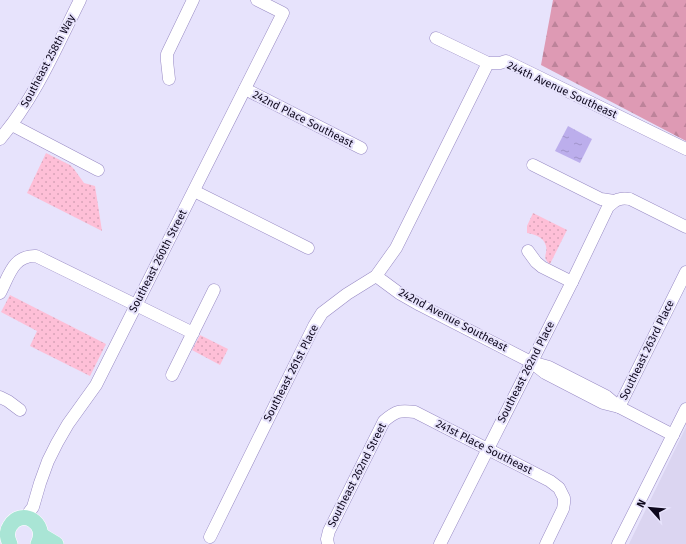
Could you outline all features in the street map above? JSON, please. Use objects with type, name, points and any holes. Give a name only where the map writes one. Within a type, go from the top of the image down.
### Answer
[{"type":"main road","points":[[6,531],[14,521],[18,519],[34,525],[56,544]]},
{"type":"street","name":"Southeast 258th Way","points":[[0,139],[12,125],[32,95],[80,0]]},
{"type":"street","points":[[169,79],[167,54],[193,0]]},
{"type":"street","name":"Southeast 260th Street","points":[[34,525],[40,483],[51,455],[68,424],[96,385],[283,13],[257,0]]},
{"type":"street","name":"244th Avenue Southeast","points":[[436,38],[488,63],[500,63],[506,61],[686,149]]},
{"type":"street","name":"Southeast 261st Place","points":[[210,537],[314,326],[322,314],[334,304],[376,276],[396,248],[488,63]]},
{"type":"street","name":"242nd Place Southeast","points":[[244,89],[362,148]]},
{"type":"street","points":[[12,125],[98,170]]},
{"type":"street","points":[[533,164],[601,199],[614,201],[623,198],[630,199],[686,227]]},
{"type":"street","points":[[194,191],[308,248]]},
{"type":"street","name":"Southeast 262nd Place","points":[[440,544],[572,282],[608,206],[614,201]]},
{"type":"street","points":[[528,251],[536,262],[542,267],[572,282]]},
{"type":"street","points":[[0,293],[14,266],[25,257],[36,256],[193,333]]},
{"type":"street","name":"Southeast 263rd Place","points":[[619,407],[686,272]]},
{"type":"street","name":"242nd Avenue Southeast","points":[[376,276],[420,306],[531,362],[544,373],[603,403],[619,407],[673,435]]},
{"type":"street","points":[[172,375],[214,290]]},
{"type":"street","points":[[0,397],[20,410]]},
{"type":"street","points":[[618,544],[686,409]]},
{"type":"street","name":"241st Place Southeast","points":[[397,412],[402,410],[415,412],[550,481],[560,488],[564,498],[563,509],[546,544]]},
{"type":"street","name":"Southeast 262nd Street","points":[[328,544],[327,538],[329,531],[384,421],[392,414],[397,412]]},
{"type":"street","points":[[610,544],[612,540],[624,533]]},
{"type":"shaded area","points":[[46,153],[70,165],[84,183],[95,186],[102,231],[27,193]]},
{"type":"shaded area","points":[[533,213],[567,230],[550,264],[545,258],[546,246],[543,240],[536,235],[527,233],[527,226]]},
{"type":"shaded area","points":[[10,295],[106,344],[90,376],[30,346],[37,331],[1,312]]},
{"type":"shaded area","points":[[200,335],[228,349],[220,365],[192,350]]},
{"type":"shaded area","points":[[686,427],[686,544],[629,544]]},
{"type":"green space","points":[[553,0],[686,0],[686,141],[541,65]]},
{"type":"water","points":[[568,126],[592,139],[580,163],[555,151]]}]
